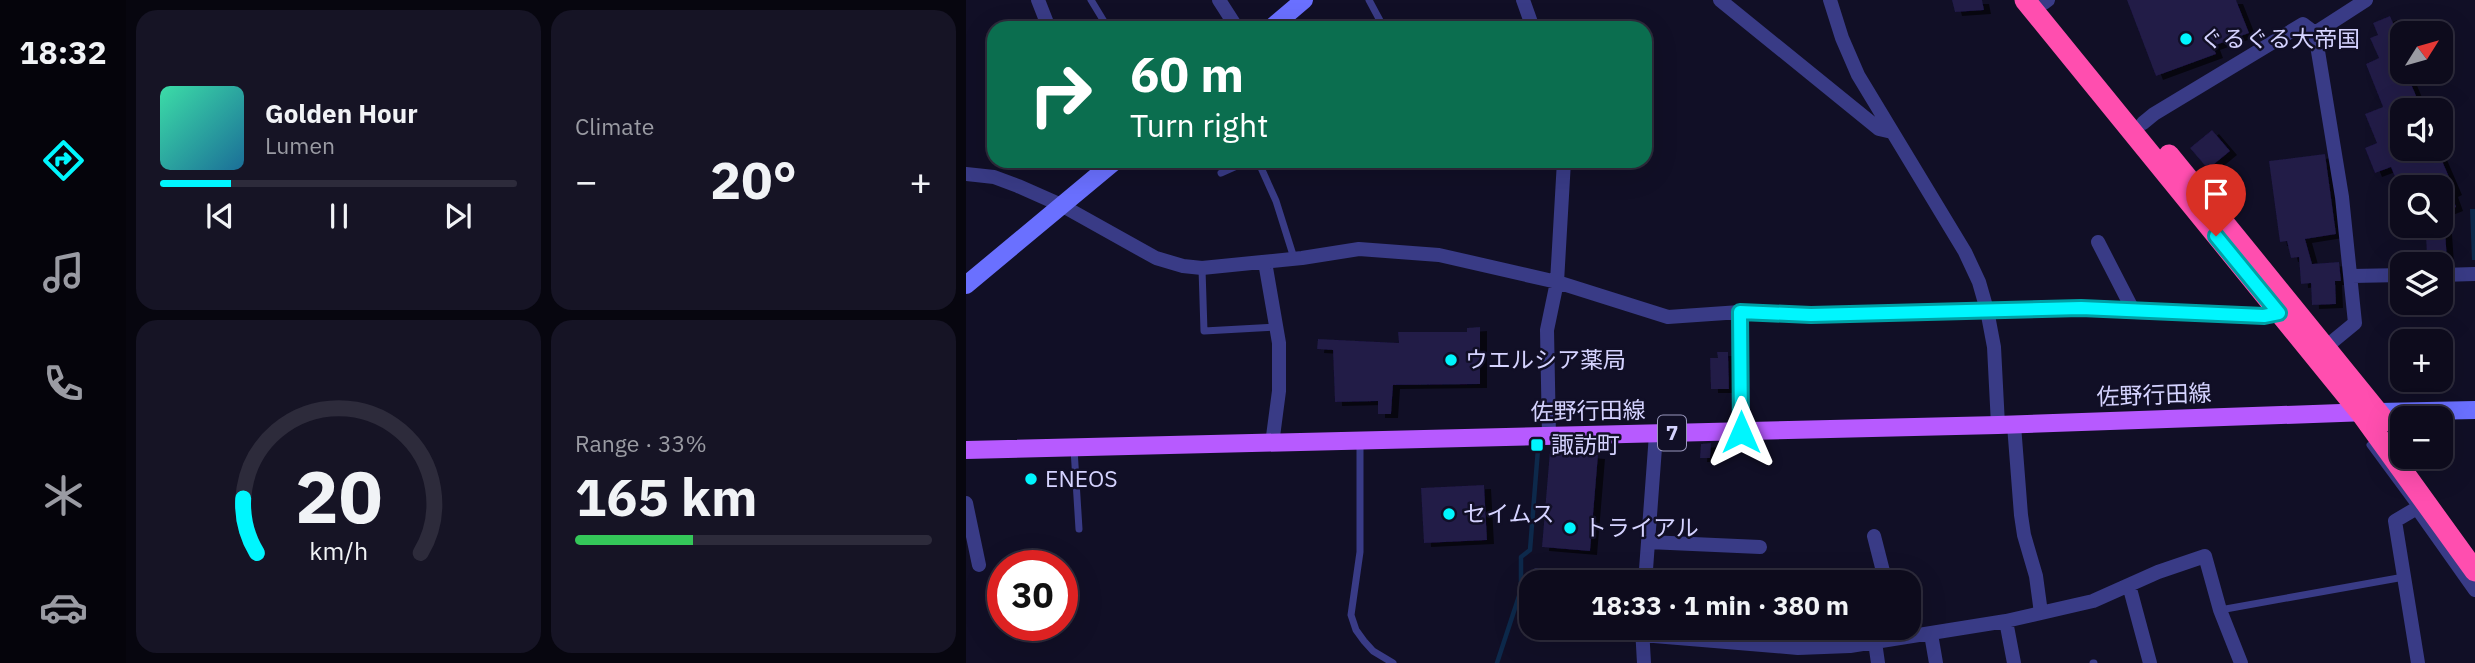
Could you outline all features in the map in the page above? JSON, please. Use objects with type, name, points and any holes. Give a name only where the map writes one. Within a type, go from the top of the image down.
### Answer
[{"type":"highway","points":[[2040,1],[2327,346],[2370,412],[2380,437],[2475,570]]},
{"type":"highway","points":[[2040,1],[2279,313],[2390,432]]},
{"type":"highway","points":[[2416,469],[2433,510],[2475,550]]},
{"type":"main road","name":"佐野行田線","points":[[966,450],[2006,425],[2370,412]]},
{"type":"street","points":[[1038,0],[1046,21]]},
{"type":"street","points":[[1219,0],[1232,21]]},
{"type":"street","points":[[1279,21],[1304,0]]},
{"type":"street","points":[[1523,0],[1530,21]]},
{"type":"street","points":[[1720,0],[1879,129],[1892,132]]},
{"type":"street","points":[[1830,0],[1858,75],[1965,252],[1979,282],[1994,347],[2023,525],[2036,576],[2041,613]]},
{"type":"street","points":[[2315,33],[2367,0]]},
{"type":"street","points":[[2143,123],[2303,24],[2315,33],[2342,197],[2355,323],[2327,346]]},
{"type":"street","points":[[966,285],[1106,168]]},
{"type":"street","points":[[1549,436],[1546,330],[1557,282],[1564,168]]},
{"type":"street","points":[[966,174],[994,177],[1018,186],[1061,205],[1156,258],[1183,266],[1202,268],[1265,262],[1359,249],[1439,255],[1557,282],[1668,317],[1740,312],[1811,315],[2081,308],[2264,316],[2279,313]]},
{"type":"street","points":[[2098,242],[2134,312]]},
{"type":"street","points":[[1265,262],[1278,327],[1279,391],[1272,444]]},
{"type":"street","points":[[2453,275],[2475,274]]},
{"type":"street","points":[[2352,276],[2390,275]]},
{"type":"street","points":[[1740,312],[1741,432]]},
{"type":"street","points":[[2370,412],[2475,410]]},
{"type":"street","points":[[1647,570],[1656,434]]},
{"type":"street","points":[[966,503],[973,566]]},
{"type":"street","points":[[2418,663],[2395,520],[2433,510],[2475,590]]},
{"type":"street","points":[[1874,536],[1883,570]]},
{"type":"street","points":[[1648,542],[1760,547]]},
{"type":"street","points":[[1921,634],[2007,621],[2093,601],[2205,556],[2220,610],[2241,663]]},
{"type":"street","points":[[2129,585],[2150,663]]},
{"type":"street","points":[[2007,621],[2014,663]]},
{"type":"street","points":[[1931,634],[1936,663]]},
{"type":"street","points":[[1643,640],[1644,663]]},
{"type":"street","points":[[1720,640],[1798,648],[1850,646],[1880,640]]},
{"type":"street","points":[[1875,642],[1878,663]]},
{"type":"street","points":[[1798,648],[1801,663]]},
{"type":"lane","points":[[1090,0],[1104,21]]},
{"type":"lane","points":[[1369,0],[1380,21]]},
{"type":"lane","points":[[1221,173],[1232,168]]},
{"type":"lane","points":[[1261,168],[1276,201],[1294,259]]},
{"type":"lane","points":[[1202,268],[1204,331],[1278,327]]},
{"type":"lane","points":[[1360,442],[1360,552],[1358,582],[1351,615],[1364,641],[1373,651],[1392,663]]},
{"type":"lane","points":[[1074,447],[1079,529]]},
{"type":"lane","points":[[2220,610],[2405,577]]},
{"type":"water","points":[[2470,209],[2475,209],[2475,260],[2472,260]]},
{"type":"building","points":[[1952,0],[1982,0],[1984,10],[1955,12]]},
{"type":"building","name":"ぐるぐる大帝国","points":[[2127,0],[2236,0],[2249,33],[2213,46],[2216,54],[2156,76]]},
{"type":"building","points":[[2390,16],[2390,84],[2411,84],[2417,98],[2390,98],[2390,161],[2442,161],[2448,175],[2394,175],[2391,167],[2375,173],[2365,148],[2377,143],[2365,114],[2383,107],[2366,64],[2379,58],[2370,38],[2378,35],[2373,23]]},
{"type":"building","points":[[2212,130],[2230,151],[2208,169],[2190,148]]},
{"type":"building","points":[[2325,154],[2336,234],[2305,239],[2312,264],[2339,262],[2341,281],[2335,281],[2336,304],[2312,305],[2311,283],[2301,284],[2299,257],[2291,258],[2287,241],[2280,242],[2269,161]]},
{"type":"building","points":[[2426,238],[2446,238],[2446,252],[2427,252]]},
{"type":"building","points":[[1480,327],[1480,384],[1393,385],[1391,414],[1378,414],[1378,401],[1335,402],[1333,350],[1317,349],[1318,339],[1399,343],[1398,332],[1467,332],[1467,328]]},
{"type":"building","points":[[1717,352],[1728,352],[1729,389],[1711,389],[1710,358],[1718,358]]},
{"type":"building","points":[[1711,443],[1710,458],[1700,458],[1701,444]]},
{"type":"building","points":[[1550,451],[1598,455],[1590,551],[1542,547]]},
{"type":"building","points":[[1484,485],[1487,540],[1424,543],[1421,488]]},
{"type":"waterway","points":[[1497,663],[1521,590],[1521,557],[1530,550],[1538,449]]},
{"type":"place","name":"ぐるぐる大帝国","points":[[2186,39]]},
{"type":"place","name":"ウエルシア薬局","points":[[1451,360]]},
{"type":"place","name":"諏訪町","points":[[1537,445]]},
{"type":"place","name":"ENEOS","points":[[1031,479]]},
{"type":"place","name":"セイムス","points":[[1449,514]]},
{"type":"place","name":"トライアル","points":[[1570,528]]},
{"type":"route","points":[[1741,432],[1740,312],[1811,315],[2081,308],[2264,316],[2279,313],[2216,236]]}]
